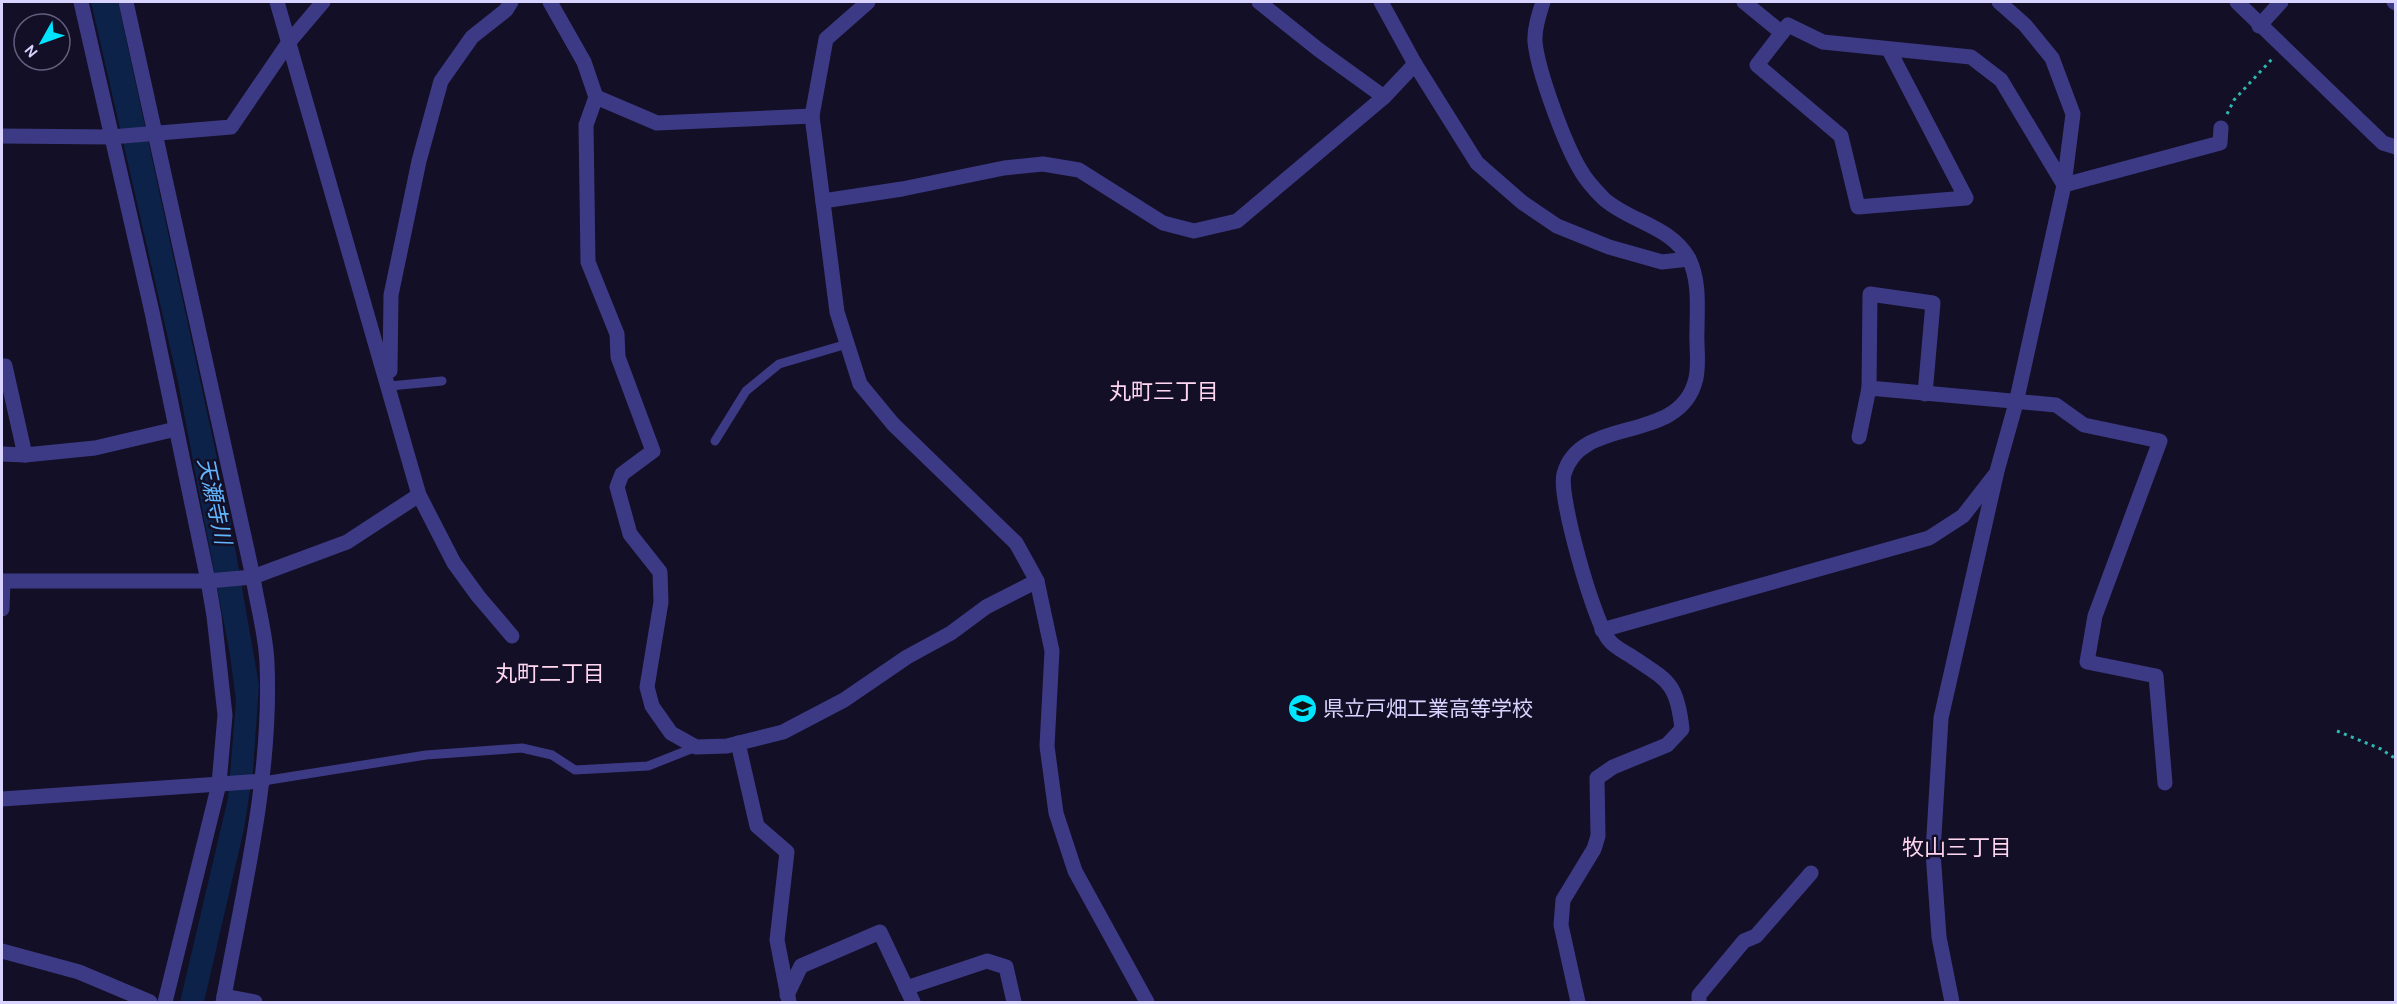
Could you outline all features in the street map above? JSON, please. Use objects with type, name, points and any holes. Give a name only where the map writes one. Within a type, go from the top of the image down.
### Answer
[{"type":"street","points":[[81,2],[177,429],[208,581],[225,715],[219,784],[165,1002]]},
{"type":"street","points":[[126,2],[253,577],[267,660],[268,716],[262,781],[223,999],[255,1002]]},
{"type":"street","points":[[277,2],[390,386],[419,495],[454,562],[478,596],[512,636]]},
{"type":"street","points":[[2,136],[111,137],[231,127],[289,42],[323,2]]},
{"type":"street","points":[[390,386],[391,295],[419,161],[441,81],[472,37],[506,10],[511,2]]},
{"type":"street","points":[[550,2],[584,62],[596,97],[586,124],[588,262],[617,334],[618,357],[653,451],[622,474],[617,487],[630,534],[660,572],[661,602],[647,687],[652,706],[671,732],[696,747],[738,743],[783,732],[844,700],[907,657],[951,633],[986,607],[1037,581]]},
{"type":"street","points":[[868,2],[826,39],[812,116],[837,312],[860,384],[893,424],[1016,543],[1037,581],[1052,651],[1047,746],[1056,813],[1075,871],[1147,1002]]},
{"type":"street","points":[[1259,2],[1319,50],[1384,96]]},
{"type":"street","points":[[1382,2],[1415,64],[1477,163],[1523,203],[1557,226],[1609,247],[1662,262],[1689,260]]},
{"type":"street","points":[[1543,2],[1535,41],[1546,82],[1581,171],[1605,200],[1666,234],[1689,260],[1698,294],[1696,381],[1682,406],[1664,419],[1591,441],[1574,457],[1564,474],[1564,493],[1575,540],[1602,630],[1611,643],[1670,683],[1679,701],[1682,729],[1667,745],[1613,767],[1597,778],[1598,836],[1594,849],[1563,900],[1561,925],[1578,1002]]},
{"type":"street","points":[[1744,2],[1782,33]]},
{"type":"street","points":[[1952,1002],[1938,937],[1933,852],[1941,718],[1997,471],[2016,403],[2064,185],[2073,114],[2052,58],[2025,25],[1999,2]]},
{"type":"street","points":[[2237,2],[2259,26],[2383,143],[2396,147]]},
{"type":"street","points":[[2259,26],[2281,2]]},
{"type":"street","points":[[1890,50],[1966,198],[1858,207],[1841,136],[1757,65],[1788,25],[1823,42],[1971,57],[2001,80],[2064,185]]},
{"type":"street","points":[[823,201],[902,189],[1004,168],[1043,164],[1079,170],[1163,223],[1194,231],[1237,221],[1384,96],[1415,64]]},
{"type":"street","points":[[596,97],[657,123],[812,116]]},
{"type":"street","points":[[2064,185],[2220,143],[2221,128]]},
{"type":"street","points":[[1859,437],[1869,388],[1870,294],[1933,303],[1925,394]]},
{"type":"street","points":[[2,366],[5,366],[25,455]]},
{"type":"street","points":[[1869,388],[2056,405],[2084,425],[2160,441],[2095,616],[2087,662],[2156,675],[2164,783]]},
{"type":"street","points":[[2,454],[25,455],[95,448],[177,429]]},
{"type":"street","points":[[1602,630],[1929,538],[1963,516],[1997,471]]},
{"type":"street","points":[[2,609],[2,581],[208,581],[253,577],[347,542],[419,495]]},
{"type":"street","points":[[738,743],[757,826],[787,852],[777,940],[788,999]]},
{"type":"street","points":[[2,799],[262,781]]},
{"type":"street","points":[[1698,1002],[1699,995],[1744,941],[1756,936],[1810,873]]},
{"type":"street","points":[[788,999],[801,966],[880,932],[913,1002]]},
{"type":"street","points":[[2,951],[79,972],[150,1002]]},
{"type":"street","points":[[906,988],[987,961],[1006,967],[1014,1002]]},
{"type":"lane","points":[[716,441],[746,391],[779,363],[847,344]]},
{"type":"lane","points":[[390,386],[442,381]]},
{"type":"lane","points":[[262,781],[426,755],[522,748],[552,755],[575,770],[648,766],[696,747]]},
{"type":"path","points":[[2221,128],[2234,100],[2283,47]]},
{"type":"path","points":[[2337,731],[2380,749],[2396,759]]},
{"type":"water","name":"天瀬寺川","points":[[91,2],[118,2],[229,513],[259,685],[253,771],[244,829],[204,1002],[180,1002],[228,798],[236,701],[230,655],[178,382]]},
{"type":"place","name":"県立戸畑工業高等学校","points":[[1302,709]]},
{"type":"district","name":"丸町三丁目","points":[[1164,392]]},
{"type":"district","name":"丸町二丁目","points":[[550,674]]},
{"type":"district","name":"牧山三丁目","points":[[1957,848]]}]
